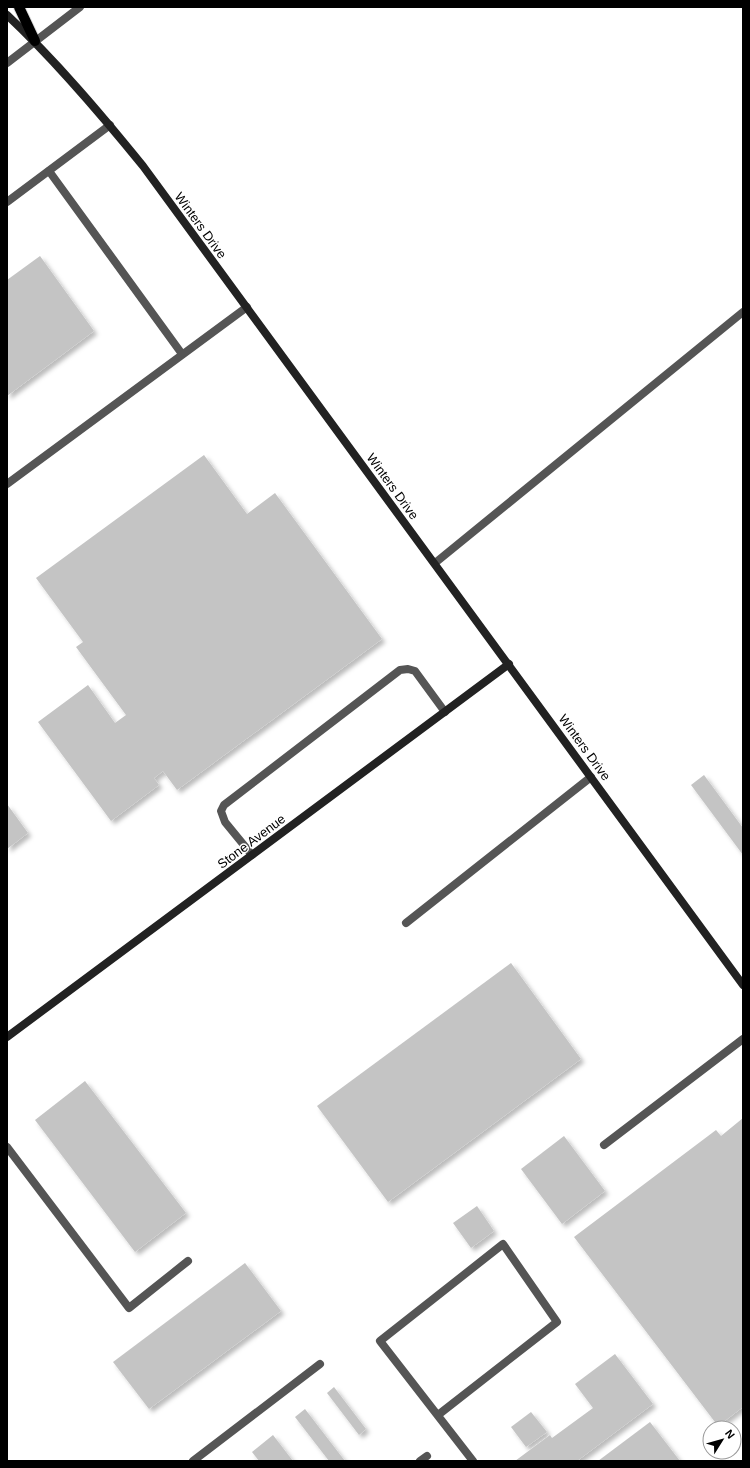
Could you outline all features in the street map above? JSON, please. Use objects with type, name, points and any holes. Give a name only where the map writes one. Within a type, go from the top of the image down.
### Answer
[{"type":"main road","points":[[19,7],[35,41]]},
{"type":"street","points":[[7,63],[80,7]]},
{"type":"street","name":"Winters Drive","points":[[7,15],[35,41],[110,125],[143,166],[743,985]]},
{"type":"street","points":[[7,202],[110,125]]},
{"type":"street","points":[[49,171],[182,354]]},
{"type":"street","points":[[7,484],[247,307]]},
{"type":"street","points":[[435,563],[743,312]]},
{"type":"street","name":"Stone Avenue","points":[[7,1037],[509,664]]},
{"type":"street","points":[[252,855],[225,822],[221,811],[224,804],[400,670],[408,669],[415,671],[445,712]]},
{"type":"street","points":[[406,923],[591,776]]},
{"type":"street","points":[[604,1145],[743,1039]]},
{"type":"street","points":[[7,1147],[129,1308],[188,1261]]},
{"type":"street","points":[[438,1415],[557,1322],[503,1244],[380,1341],[473,1461]]},
{"type":"street","points":[[193,1461],[320,1364]]},
{"type":"building","points":[[40,256],[94,331],[7,396],[7,280]]},
{"type":"building","points":[[204,455],[247,514],[275,493],[382,639],[177,790],[163,771],[154,778],[159,785],[111,821],[38,722],[88,685],[115,723],[126,715],[76,647],[83,642],[36,578]]},
{"type":"building","points":[[704,775],[743,828],[743,855],[691,785]]},
{"type":"building","points":[[7,804],[28,833],[7,849]]},
{"type":"building","points":[[511,963],[581,1059],[388,1202],[317,1106]]},
{"type":"building","points":[[85,1081],[186,1213],[135,1252],[35,1120]]},
{"type":"building","points":[[743,1118],[743,1407],[726,1420],[713,1420],[574,1237],[716,1130],[721,1136]]},
{"type":"building","points":[[564,1136],[605,1191],[562,1224],[521,1169]]},
{"type":"building","points":[[477,1206],[494,1231],[471,1248],[453,1223]]},
{"type":"building","points":[[245,1263],[281,1311],[149,1409],[113,1362]]},
{"type":"building","points":[[615,1354],[653,1404],[577,1461],[515,1461],[550,1435],[552,1438],[593,1408],[575,1384]]},
{"type":"building","points":[[334,1387],[366,1429],[359,1435],[327,1393]]},
{"type":"building","points":[[305,1409],[345,1461],[329,1461],[295,1417]]},
{"type":"building","points":[[531,1412],[547,1432],[526,1447],[511,1427]]},
{"type":"building","points":[[650,1422],[680,1461],[598,1461]]},
{"type":"building","points":[[273,1435],[293,1461],[259,1461],[252,1452]]}]
